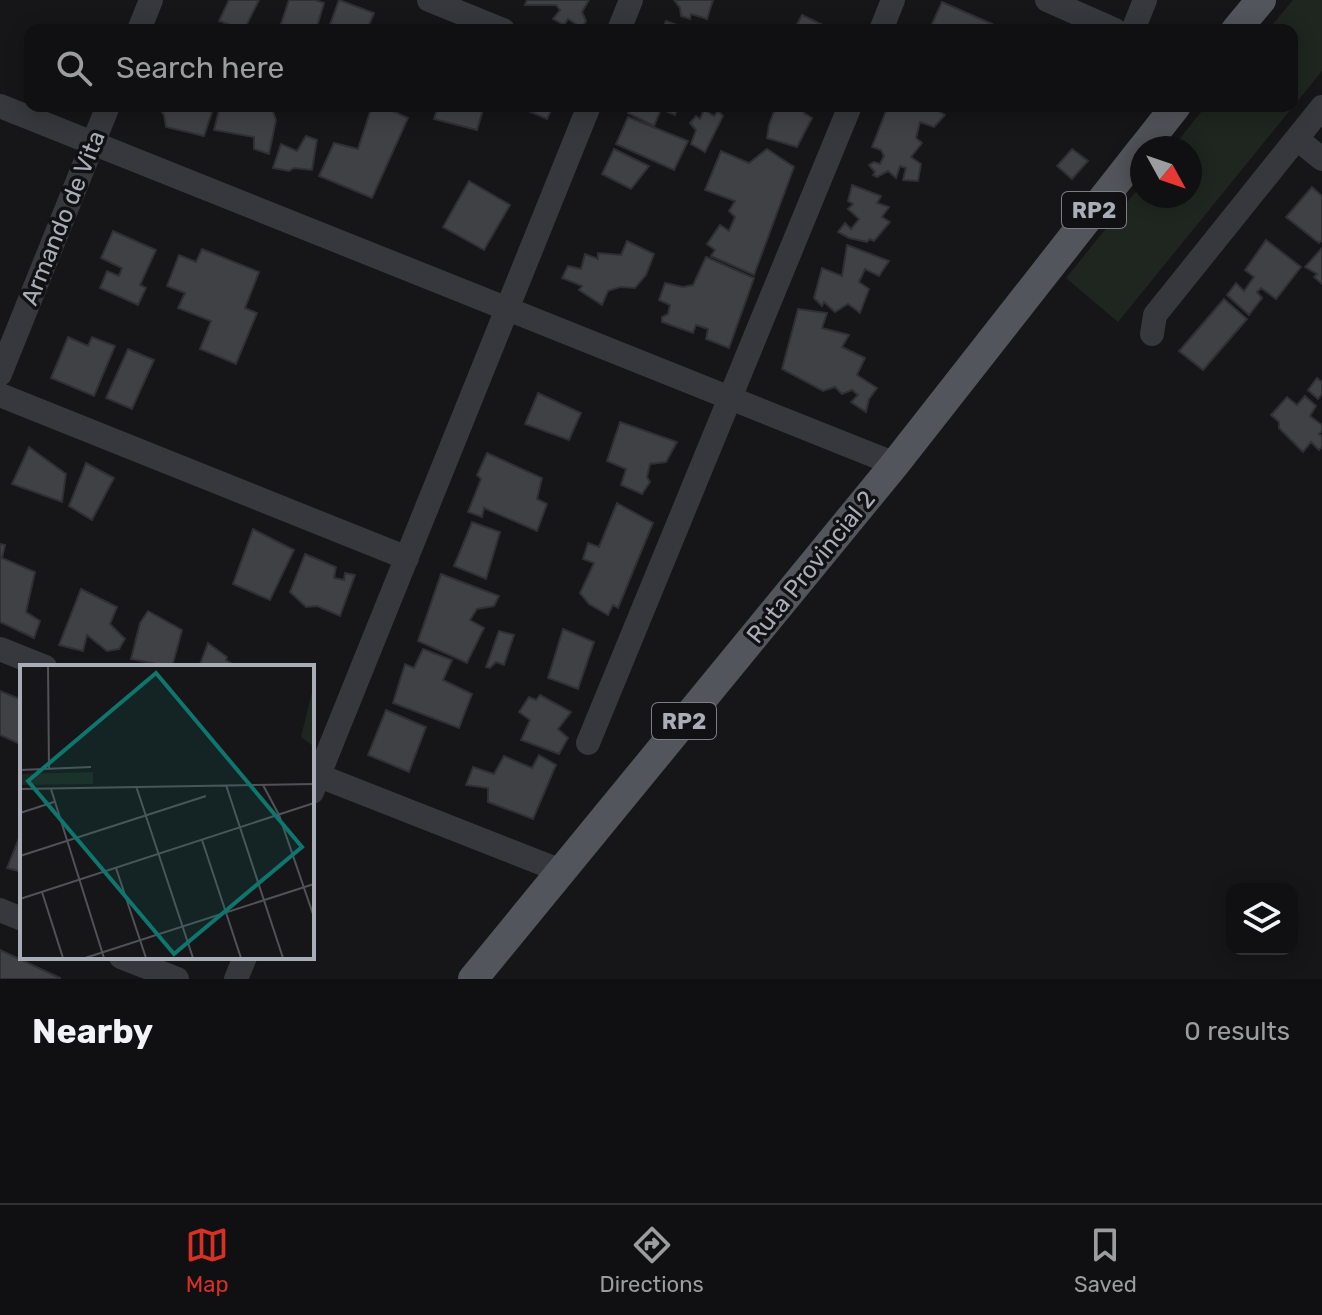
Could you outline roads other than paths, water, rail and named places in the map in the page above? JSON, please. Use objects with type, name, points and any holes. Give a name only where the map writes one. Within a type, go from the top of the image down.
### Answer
[{"type":"main road","points":[[1241,24],[1261,0]]},
{"type":"main road","name":"Ruta Provincial 2","points":[[1152,136],[1171,112]]},
{"type":"main road","name":"Ruta Provincial 2","points":[[473,979],[895,464],[1130,163]]},
{"type":"street","points":[[141,24],[151,0]]},
{"type":"street","points":[[429,0],[488,24]]},
{"type":"street","points":[[621,24],[631,0]]},
{"type":"street","points":[[883,24],[893,0]]},
{"type":"street","points":[[1047,0],[1101,24]]},
{"type":"street","points":[[1135,24],[1145,0]]},
{"type":"street","points":[[0,106],[895,464]]},
{"type":"street","points":[[1152,334],[1155,315],[1322,107]]},
{"type":"street","name":"Armando de Vita","points":[[0,374],[106,112]]},
{"type":"street","points":[[561,871],[314,780],[587,112]]},
{"type":"street","points":[[588,743],[848,112]]},
{"type":"street","points":[[1297,139],[1322,159]]},
{"type":"street","points":[[0,395],[407,558]]},
{"type":"street","points":[[0,649],[40,665]]},
{"type":"street","points":[[0,910],[20,918]]},
{"type":"street","points":[[126,959],[177,979]]},
{"type":"street","points":[[236,979],[244,959]]}]
